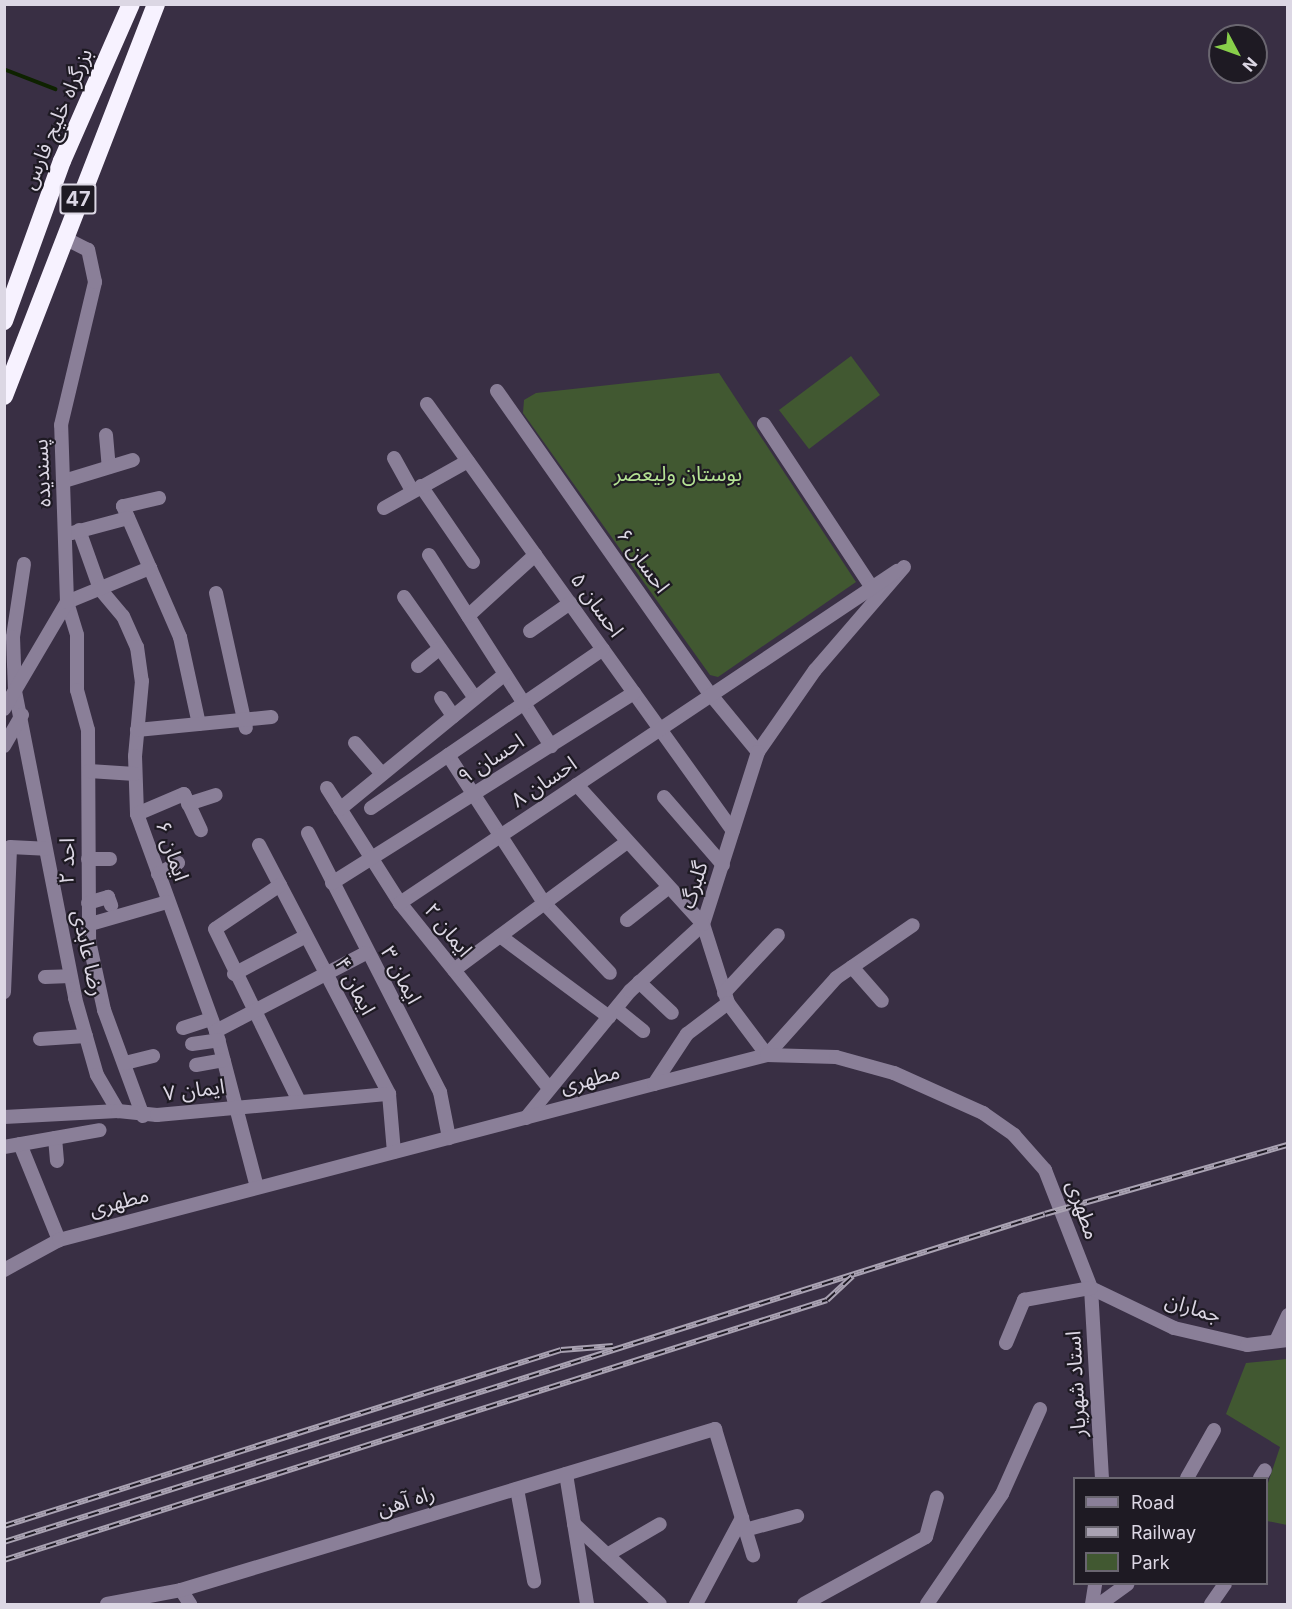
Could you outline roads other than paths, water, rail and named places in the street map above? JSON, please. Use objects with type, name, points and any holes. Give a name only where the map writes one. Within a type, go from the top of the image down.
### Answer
[{"type":"highway","name":"بزرگراه خلیج فارس","points":[[4,321],[62,161],[131,4]]},
{"type":"highway","name":"47","points":[[4,396],[156,4]]},
{"type":"street","name":"پسندیده","points":[[64,238],[88,250],[95,282],[61,425],[64,481],[73,532],[67,602]]},
{"type":"street","name":"احسان ۶","points":[[497,391],[711,695],[759,752]]},
{"type":"street","name":"احسان ۵","points":[[427,404],[733,831]]},
{"type":"street","points":[[764,424],[870,585]]},
{"type":"street","points":[[106,435],[109,467]]},
{"type":"street","points":[[394,458],[473,562]]},
{"type":"street","points":[[64,481],[133,460]]},
{"type":"street","points":[[384,508],[468,461]]},
{"type":"street","points":[[73,532],[159,498]]},
{"type":"street","points":[[125,512],[180,637],[199,724]]},
{"type":"street","name":"ایمان ۶","points":[[73,532],[100,589],[123,616],[137,647],[142,681],[135,774],[137,814],[215,1030],[257,1187]]},
{"type":"street","points":[[429,555],[551,746]]},
{"type":"street","points":[[468,616],[535,555]]},
{"type":"street","name":"رضا عابدی","points":[[24,564],[13,637],[15,691],[22,716],[70,976],[86,1036],[107,1099],[118,1111]]},
{"type":"street","name":"احسان ۸","points":[[400,903],[711,695],[870,585],[904,567]]},
{"type":"street","name":"گلبرگ","points":[[767,1056],[726,998],[703,924],[759,752],[814,670],[904,567]]},
{"type":"street","points":[[4,708],[67,602],[150,568]]},
{"type":"street","points":[[216,593],[244,724]]},
{"type":"street","points":[[404,597],[475,698]]},
{"type":"street","name":"احد ۲","points":[[67,602],[77,635],[77,690],[88,730],[87,925],[104,1010],[143,1116]]},
{"type":"street","points":[[530,631],[570,603]]},
{"type":"street","points":[[418,666],[440,648]]},
{"type":"street","points":[[371,807],[603,649]]},
{"type":"street","points":[[340,809],[505,674]]},
{"type":"street","name":"احسان ۹","points":[[332,883],[371,861],[634,693]]},
{"type":"street","points":[[441,698],[453,716]]},
{"type":"street","points":[[4,746],[22,716]]},
{"type":"street","points":[[138,730],[199,724],[244,724],[272,717]]},
{"type":"street","points":[[356,743],[382,774]]},
{"type":"street","points":[[448,755],[499,837],[544,903],[610,973]]},
{"type":"street","points":[[89,771],[135,774]]},
{"type":"street","points":[[526,1118],[639,982],[703,924],[577,785]]},
{"type":"street","name":"ایمان ۲","points":[[327,788],[371,861],[400,903],[549,1088]]},
{"type":"street","points":[[137,814],[184,794],[201,830]]},
{"type":"street","points":[[188,804],[216,795]]},
{"type":"street","points":[[664,797],[723,865]]},
{"type":"street","name":"ایمان ۳","points":[[308,833],[366,953],[440,1092],[449,1138]]},
{"type":"street","points":[[454,970],[627,842]]},
{"type":"street","name":"ایمان ۴","points":[[259,845],[388,1094],[394,1152]]},
{"type":"street","points":[[4,992],[10,847],[45,849]]},
{"type":"street","points":[[88,859],[110,859]]},
{"type":"street","points":[[158,874],[178,863]]},
{"type":"street","points":[[280,885],[215,929],[234,974],[299,1101]]},
{"type":"street","points":[[627,920],[669,887]]},
{"type":"street","points":[[88,903],[108,897],[111,905]]},
{"type":"street","points":[[87,925],[167,902]]},
{"type":"street","points":[[767,1056],[852,967],[913,925]]},
{"type":"street","points":[[654,1084],[687,1034],[726,998],[778,935]]},
{"type":"street","points":[[234,974],[306,936]]},
{"type":"street","points":[[500,936],[612,1013],[643,1031]]},
{"type":"street","points":[[192,1044],[366,953]]},
{"type":"street","points":[[852,967],[882,1001]]},
{"type":"street","points":[[45,977],[70,976]]},
{"type":"street","points":[[639,982],[672,1013]]},
{"type":"street","points":[[183,1028],[215,1030]]},
{"type":"street","points":[[40,1039],[86,1036]]},
{"type":"street","points":[[125,1063],[153,1056]]},
{"type":"street","name":"مطهری","points":[[4,1270],[59,1240],[654,1084],[767,1056],[836,1057],[894,1073],[944,1093],[1014,1135],[1056,1191],[1091,1288]]},
{"type":"street","points":[[196,1065],[224,1060]]},
{"type":"street","name":"ایمان ۷","points":[[4,1118],[118,1111],[143,1116],[388,1094]]},
{"type":"street","points":[[4,1147],[100,1130]]},
{"type":"street","points":[[55,1138],[57,1161]]},
{"type":"street","points":[[20,1144],[59,1240]]},
{"type":"street","points":[[1006,1343],[1024,1300],[1091,1288]]},
{"type":"street","name":"جماران","points":[[1091,1288],[1174,1328],[1247,1345],[1282,1340]]},
{"type":"street","name":"استاد شهریار","points":[[1091,1288],[1102,1477]]},
{"type":"street","points":[[1282,1340],[1287,1315]]},
{"type":"street","points":[[927,1605],[1002,1494],[1040,1409]]},
{"type":"street","name":"راه آهن","points":[[107,1605],[137,1603],[715,1429],[744,1524]]},
{"type":"street","points":[[1188,1477],[1214,1430]]},
{"type":"street","points":[[566,1474],[587,1605]]},
{"type":"street","points":[[517,1489],[534,1581]]},
{"type":"street","points":[[804,1605],[926,1537],[937,1497]]},
{"type":"street","points":[[744,1524],[797,1516]]},
{"type":"street","points":[[574,1524],[660,1605]]},
{"type":"street","points":[[608,1555],[660,1524]]},
{"type":"street","points":[[744,1524],[753,1555]]},
{"type":"street","points":[[696,1605],[744,1524]]},
{"type":"street","points":[[1092,1605],[1095,1585]]},
{"type":"street","points":[[1100,1605],[1127,1585]]},
{"type":"street","points":[[1211,1605],[1224,1585]]},
{"type":"street","points":[[181,1590],[190,1605]]},
{"type":"waterway","points":[[6,70],[55,89]]},
{"type":"railway","points":[[4,1542],[1045,1214],[1288,1145]]},
{"type":"railway","points":[[4,1560],[827,1300],[853,1276]]},
{"type":"railway","points":[[4,1526],[561,1350],[613,1346]]},
{"type":"park label","name":"بوستان ولیعصر","points":[[678,474]]}]
